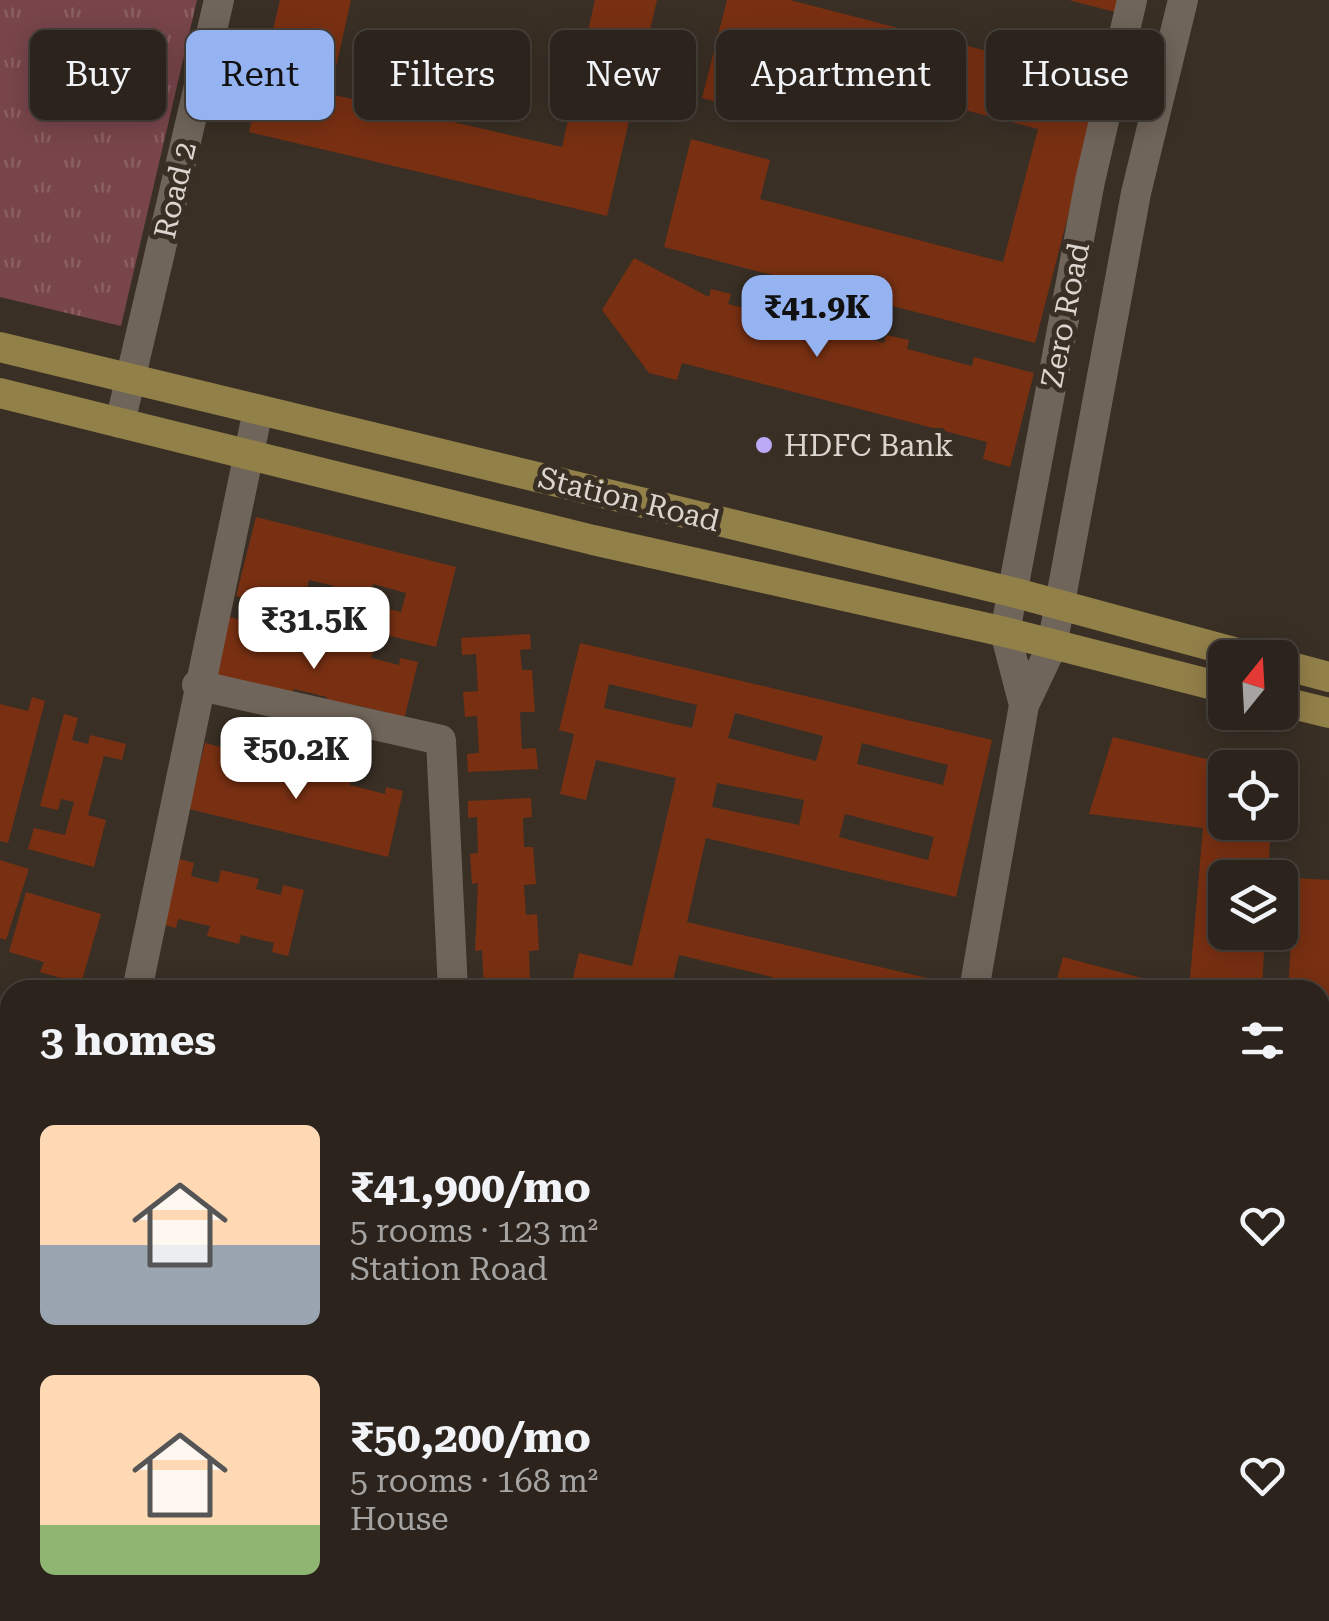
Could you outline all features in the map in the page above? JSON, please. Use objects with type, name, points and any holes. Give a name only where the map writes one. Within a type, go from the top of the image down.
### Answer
[{"type":"main road","name":"Station Road","points":[[0,348],[1012,592],[1208,645]]},
{"type":"main road","name":"Station Road","points":[[0,393],[593,540],[1004,632],[1208,684]]},
{"type":"main road","points":[[1298,669],[1329,677]]},
{"type":"main road","points":[[1298,705],[1329,713]]},
{"type":"street","name":"Road 2","points":[[120,422],[220,0]]},
{"type":"street","name":"Zero Road","points":[[1004,632],[1090,181],[1132,0]]},
{"type":"street","name":"Zero Road","points":[[1024,704],[1052,646],[1136,194],[1182,0]]},
{"type":"street","points":[[1090,181],[1136,194]]},
{"type":"street","points":[[139,980],[197,685],[258,410]]},
{"type":"street","points":[[976,980],[1024,704],[1004,632]]},
{"type":"street","points":[[197,685],[441,740],[453,980]]},
{"type":"green space","points":[[0,0],[197,0],[190,30],[186,30],[186,47],[121,326],[0,297]]},
{"type":"building","points":[[280,0],[351,0],[334,76],[334,30],[273,30]]},
{"type":"building","points":[[595,0],[657,0],[650,30],[588,30]]},
{"type":"building","points":[[727,0],[790,0],[906,30],[719,30]]},
{"type":"building","points":[[1069,0],[1118,0],[1115,12]]},
{"type":"building","points":[[716,43],[716,102],[702,98]]},
{"type":"building","points":[[966,46],[986,51],[986,115],[966,110]]},
{"type":"building","points":[[334,95],[354,99],[354,120],[444,120],[562,147],[568,120],[629,120],[607,216],[249,132],[252,120],[334,120]]},
{"type":"building","points":[[1003,120],[1093,120],[1035,343],[664,247],[691,139],[770,160],[760,199],[1003,262],[1038,129]]},
{"type":"building","points":[[634,258],[709,297],[711,289],[731,294],[728,304],[788,319],[791,310],[825,319],[823,327],[884,343],[886,335],[909,340],[907,349],[972,366],[974,357],[1034,373],[1010,467],[983,459],[987,442],[682,363],[677,380],[649,373],[602,310]]},
{"type":"building","points":[[256,517],[456,567],[436,647],[382,634],[389,609],[401,612],[406,593],[373,584],[367,607],[332,598],[334,586],[309,580],[301,613],[236,596]]},
{"type":"building","points":[[230,617],[245,621],[243,632],[272,639],[275,628],[312,637],[310,647],[334,652],[337,643],[373,652],[371,658],[399,665],[400,658],[418,662],[402,728],[389,713],[356,705],[353,716],[323,710],[327,697],[294,689],[291,702],[214,683]]},
{"type":"building","points":[[530,634],[531,649],[520,650],[522,670],[532,670],[535,712],[520,712],[522,749],[536,748],[538,769],[468,772],[467,754],[479,753],[477,716],[465,717],[463,692],[478,691],[476,654],[462,655],[461,638]]},
{"type":"building","points":[[580,643],[992,740],[956,897],[706,838],[687,922],[936,980],[771,980],[772,977],[679,955],[673,980],[572,980],[579,953],[632,966],[676,778],[596,760],[586,800],[560,794],[574,734],[559,730]],"holes":[[[609,684],[697,705],[692,728],[604,708]],[[735,713],[823,736],[816,761],[728,738]],[[862,743],[948,765],[943,785],[857,764]],[[717,783],[804,800],[799,825],[712,807]],[[845,814],[934,837],[928,860],[839,837]]]},
{"type":"building","points":[[32,697],[45,701],[8,843],[0,841],[0,704],[28,711]]},
{"type":"building","points":[[64,714],[78,718],[72,740],[88,744],[90,735],[126,744],[122,760],[104,756],[88,815],[106,820],[94,867],[28,849],[34,828],[65,835],[74,802],[61,799],[58,810],[40,806]]},
{"type":"building","points":[[1113,737],[1208,759],[1208,840],[1270,840],[1269,860],[1208,860],[1208,950],[1264,950],[1263,980],[1190,980],[1203,828],[1089,814]]},
{"type":"building","points":[[205,743],[225,748],[222,760],[253,768],[256,755],[285,762],[283,772],[319,781],[321,771],[351,778],[350,785],[385,794],[386,787],[403,791],[388,857],[189,809]]},
{"type":"building","points":[[531,798],[532,817],[523,818],[524,847],[533,847],[536,884],[524,885],[526,915],[537,914],[539,950],[529,951],[530,980],[484,980],[482,950],[475,951],[478,883],[472,884],[470,854],[478,853],[477,817],[468,818],[468,801]]},
{"type":"building","points":[[176,858],[194,863],[191,876],[218,883],[221,870],[259,879],[256,889],[281,895],[283,885],[304,890],[288,956],[272,952],[274,943],[241,935],[239,944],[207,936],[210,926],[178,919],[176,928],[160,924]]},
{"type":"building","points":[[0,860],[29,869],[6,940],[0,938]]},
{"type":"building","points":[[1298,878],[1329,880],[1329,980],[1289,980],[1290,950],[1298,950]]},
{"type":"building","points":[[26,892],[101,914],[82,980],[40,972],[44,962],[9,952]]},
{"type":"building","points":[[1063,957],[1150,980],[1057,980]]},
{"type":"place","name":"HDFC Bank","points":[[764,445]]}]
